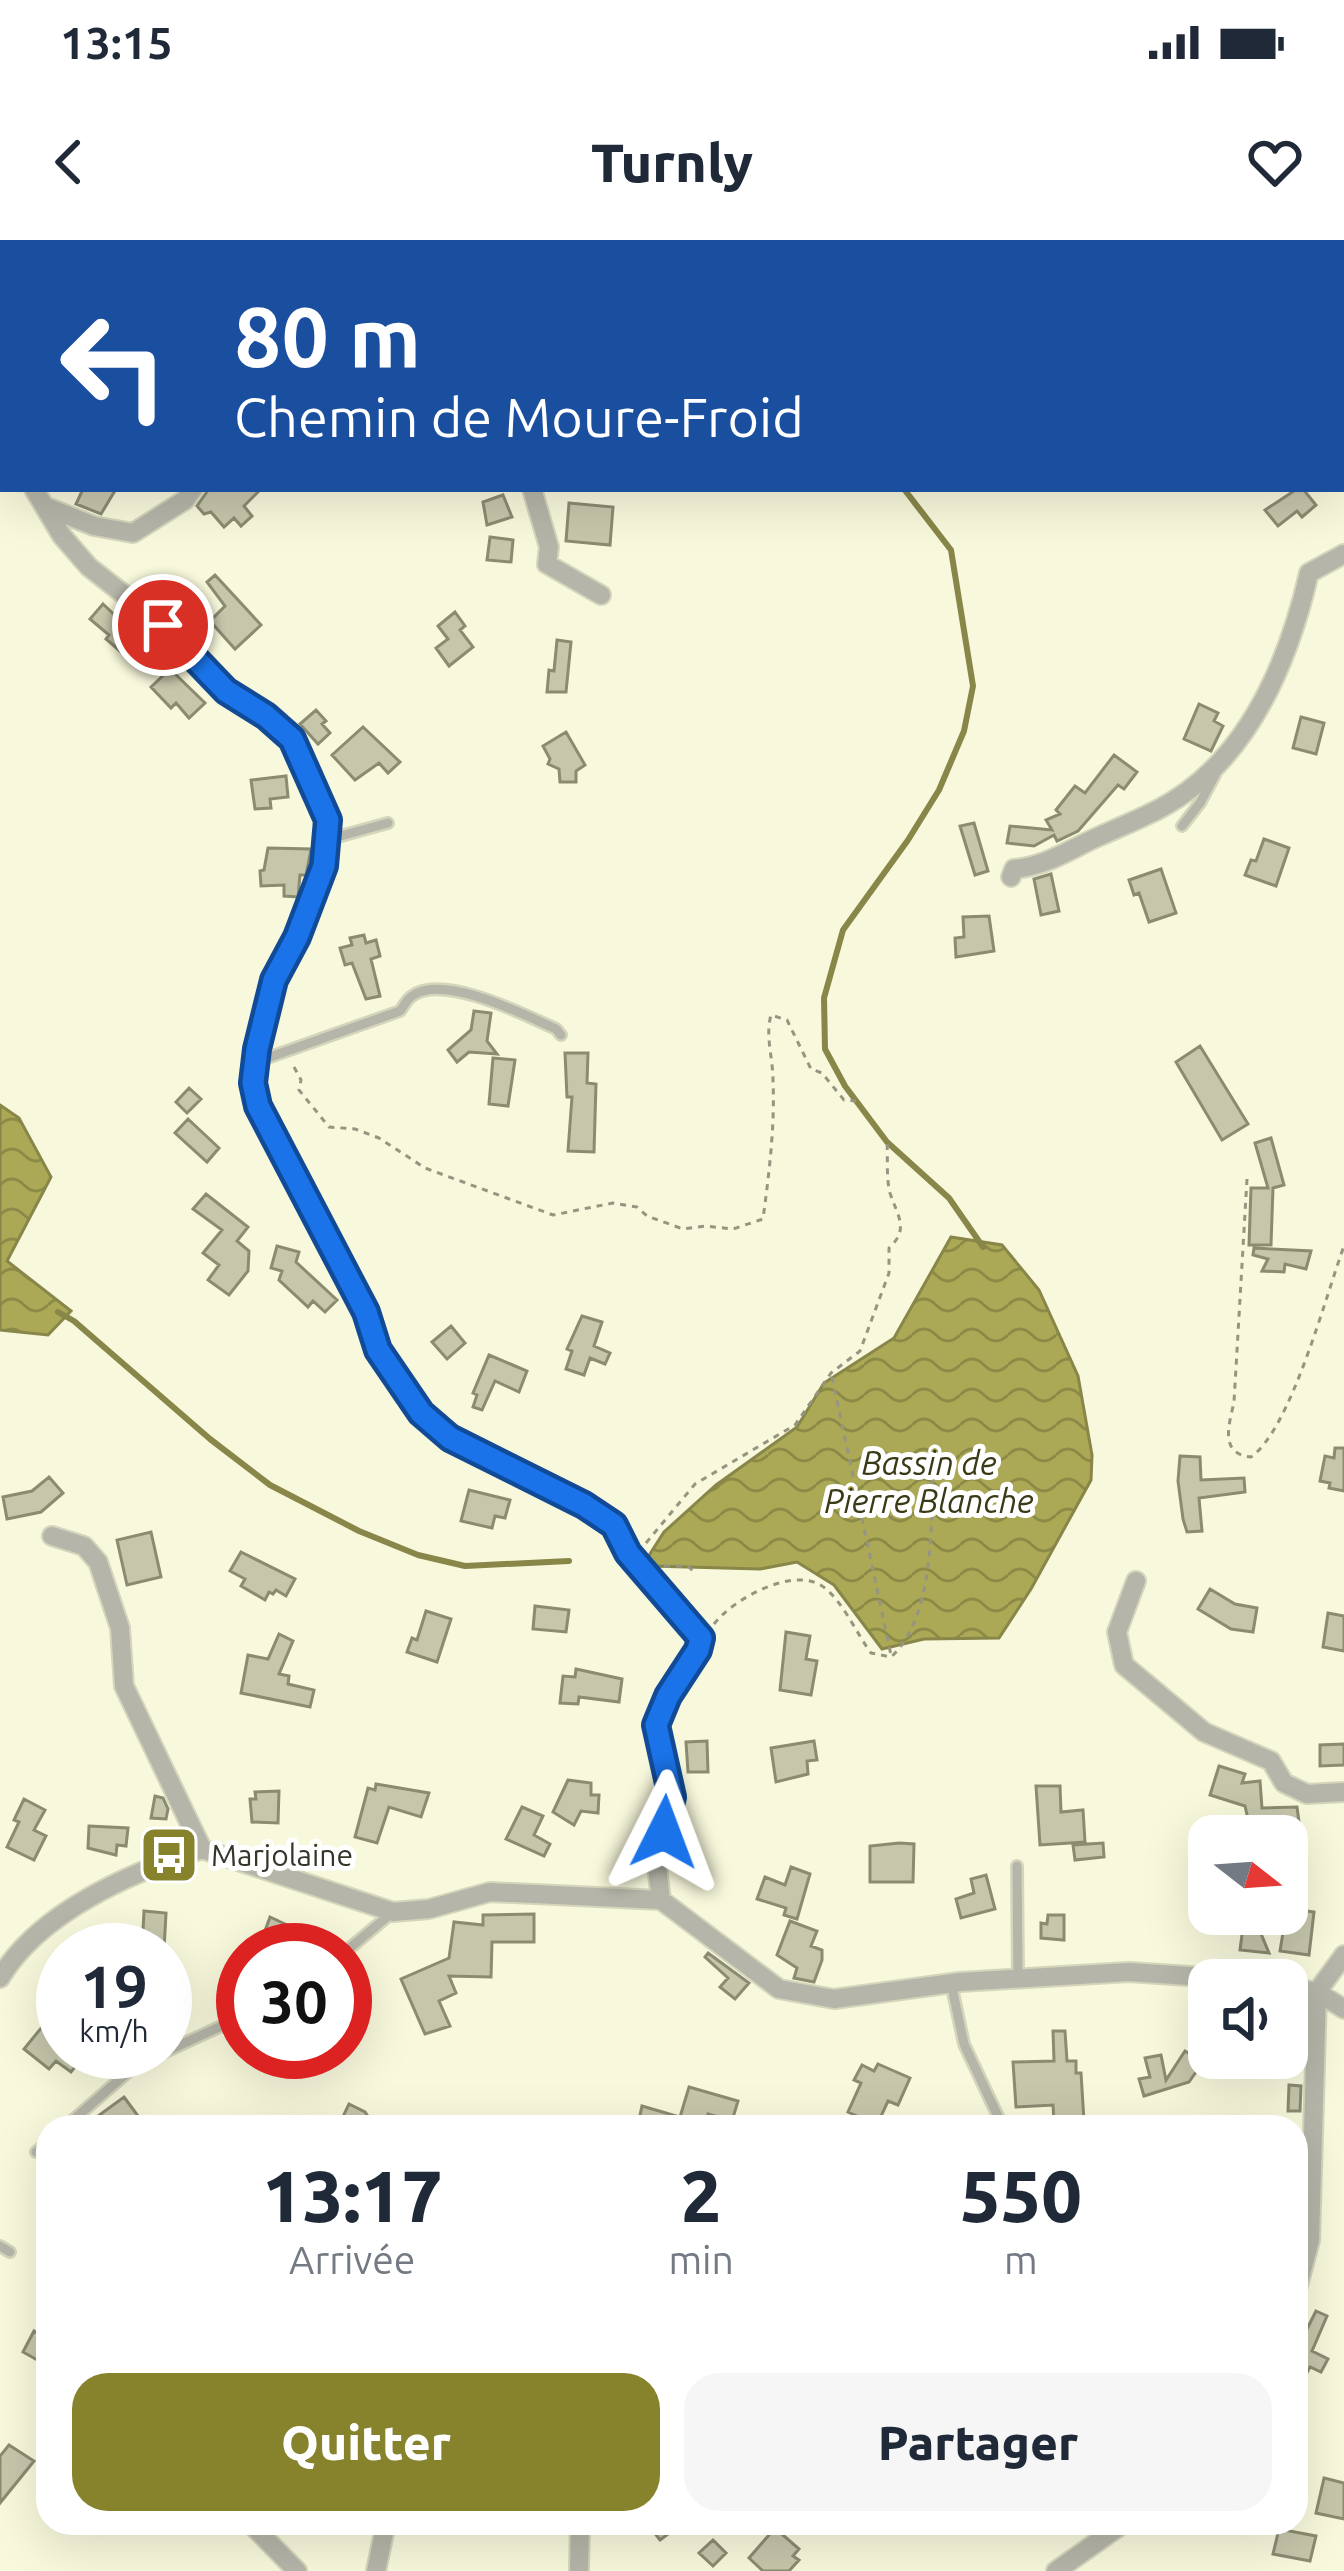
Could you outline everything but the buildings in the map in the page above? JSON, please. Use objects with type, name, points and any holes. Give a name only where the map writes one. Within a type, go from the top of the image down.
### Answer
[{"type":"street","points":[[39,497],[94,526],[133,533],[191,492]]},
{"type":"street","points":[[533,492],[549,547],[548,564],[601,595]]},
{"type":"street","points":[[39,497],[89,568],[163,625],[226,691],[292,739],[328,820],[324,866],[297,937],[274,980],[253,1083],[258,1106],[366,1312],[378,1350],[421,1413],[450,1438],[584,1505],[614,1525],[628,1553],[701,1638],[656,1725],[672,1797],[657,1867],[661,1900]]},
{"type":"street","points":[[1011,877],[1014,869],[1057,859],[1163,808],[1218,761],[1265,701],[1297,628],[1309,573],[1344,554]]},
{"type":"street","points":[[52,1536],[84,1546],[98,1562],[120,1628],[124,1686],[202,1849]]},
{"type":"street","points":[[1136,1581],[1117,1632],[1124,1665],[1204,1732],[1271,1761],[1284,1783],[1307,1794],[1344,1792]]},
{"type":"street","points":[[1,1974],[61,1915],[166,1861],[202,1849],[393,1912],[429,1909],[490,1892],[661,1900],[779,1989],[834,1999],[1018,1978],[1129,1972],[1188,1976]]},
{"type":"street","points":[[1308,2248],[1317,1992],[1344,1955]]},
{"type":"street","points":[[1308,1990],[1344,2009]]},
{"type":"street","points":[[262,2535],[297,2571]]},
{"type":"street","points":[[376,2571],[384,2535]]},
{"type":"street","points":[[579,2571],[580,2535]]},
{"type":"street","points":[[1056,2571],[1107,2535]]},
{"type":"lane","points":[[1182,826],[1200,803],[1218,761]]},
{"type":"lane","points":[[326,840],[388,824]]},
{"type":"lane","points":[[256,1062],[400,1011],[413,994],[437,989],[494,1000],[561,1035]]},
{"type":"lane","points":[[1017,1866],[1018,1978]]},
{"type":"lane","points":[[372,1930],[393,1912]]},
{"type":"lane","points":[[951,1983],[964,2044],[997,2115]]},
{"type":"lane","points":[[79,2115],[135,2066],[216,2028]]},
{"type":"path","points":[[280,1054],[301,1080],[299,1090],[329,1126],[379,1138],[425,1168],[553,1215],[613,1203],[637,1207],[647,1216],[683,1229],[733,1229],[764,1219],[763,1194],[773,1153],[771,1015],[787,1020],[811,1070],[822,1073],[844,1100],[856,1100]]},
{"type":"path","points":[[628,1553],[646,1543],[695,1484],[795,1425],[831,1373],[860,1351],[890,1273],[889,1248],[902,1227],[889,1190],[887,1142]]},
{"type":"path","points":[[1247,1179],[1234,1402],[1227,1435],[1230,1448],[1239,1456],[1251,1457],[1264,1448],[1290,1396],[1344,1246]]},
{"type":"path","points":[[831,1373],[891,1657]]},
{"type":"path","points":[[891,1657],[912,1627],[926,1578],[932,1470]]},
{"type":"path","points":[[688,1566],[694,1572]]},
{"type":"path","points":[[701,1638],[725,1612],[763,1590],[809,1580],[826,1588],[871,1653],[891,1657]]},
{"type":"water","points":[[0,1105],[19,1118],[51,1177],[7,1261],[71,1311],[48,1335],[0,1330]]},
{"type":"water","name":"Bassin de Pierre Blanche","points":[[951,1237],[1002,1245],[1039,1290],[1078,1376],[1092,1455],[1091,1480],[999,1638],[924,1639],[882,1649],[834,1585],[797,1562],[760,1569],[651,1566],[648,1557],[664,1532],[716,1485],[797,1427],[824,1383],[894,1338]]},
{"type":"waterway","points":[[906,492],[951,550],[973,686],[964,731],[939,790],[843,930],[824,998],[825,1049],[845,1086],[887,1142],[949,1198],[983,1247]]},
{"type":"waterway","points":[[58,1312],[270,1485],[359,1531],[418,1555],[465,1566],[569,1561]]},
{"type":"place","name":"Marjolaine","points":[[169,1855]]},
{"type":"route","points":[[163,625],[226,691],[292,739],[328,820],[324,866],[297,937],[274,980],[253,1083],[258,1106],[322,1236],[366,1312],[378,1350],[421,1413],[450,1438],[584,1505],[614,1525],[628,1553],[701,1638],[656,1725],[672,1797],[664,1832]]}]
